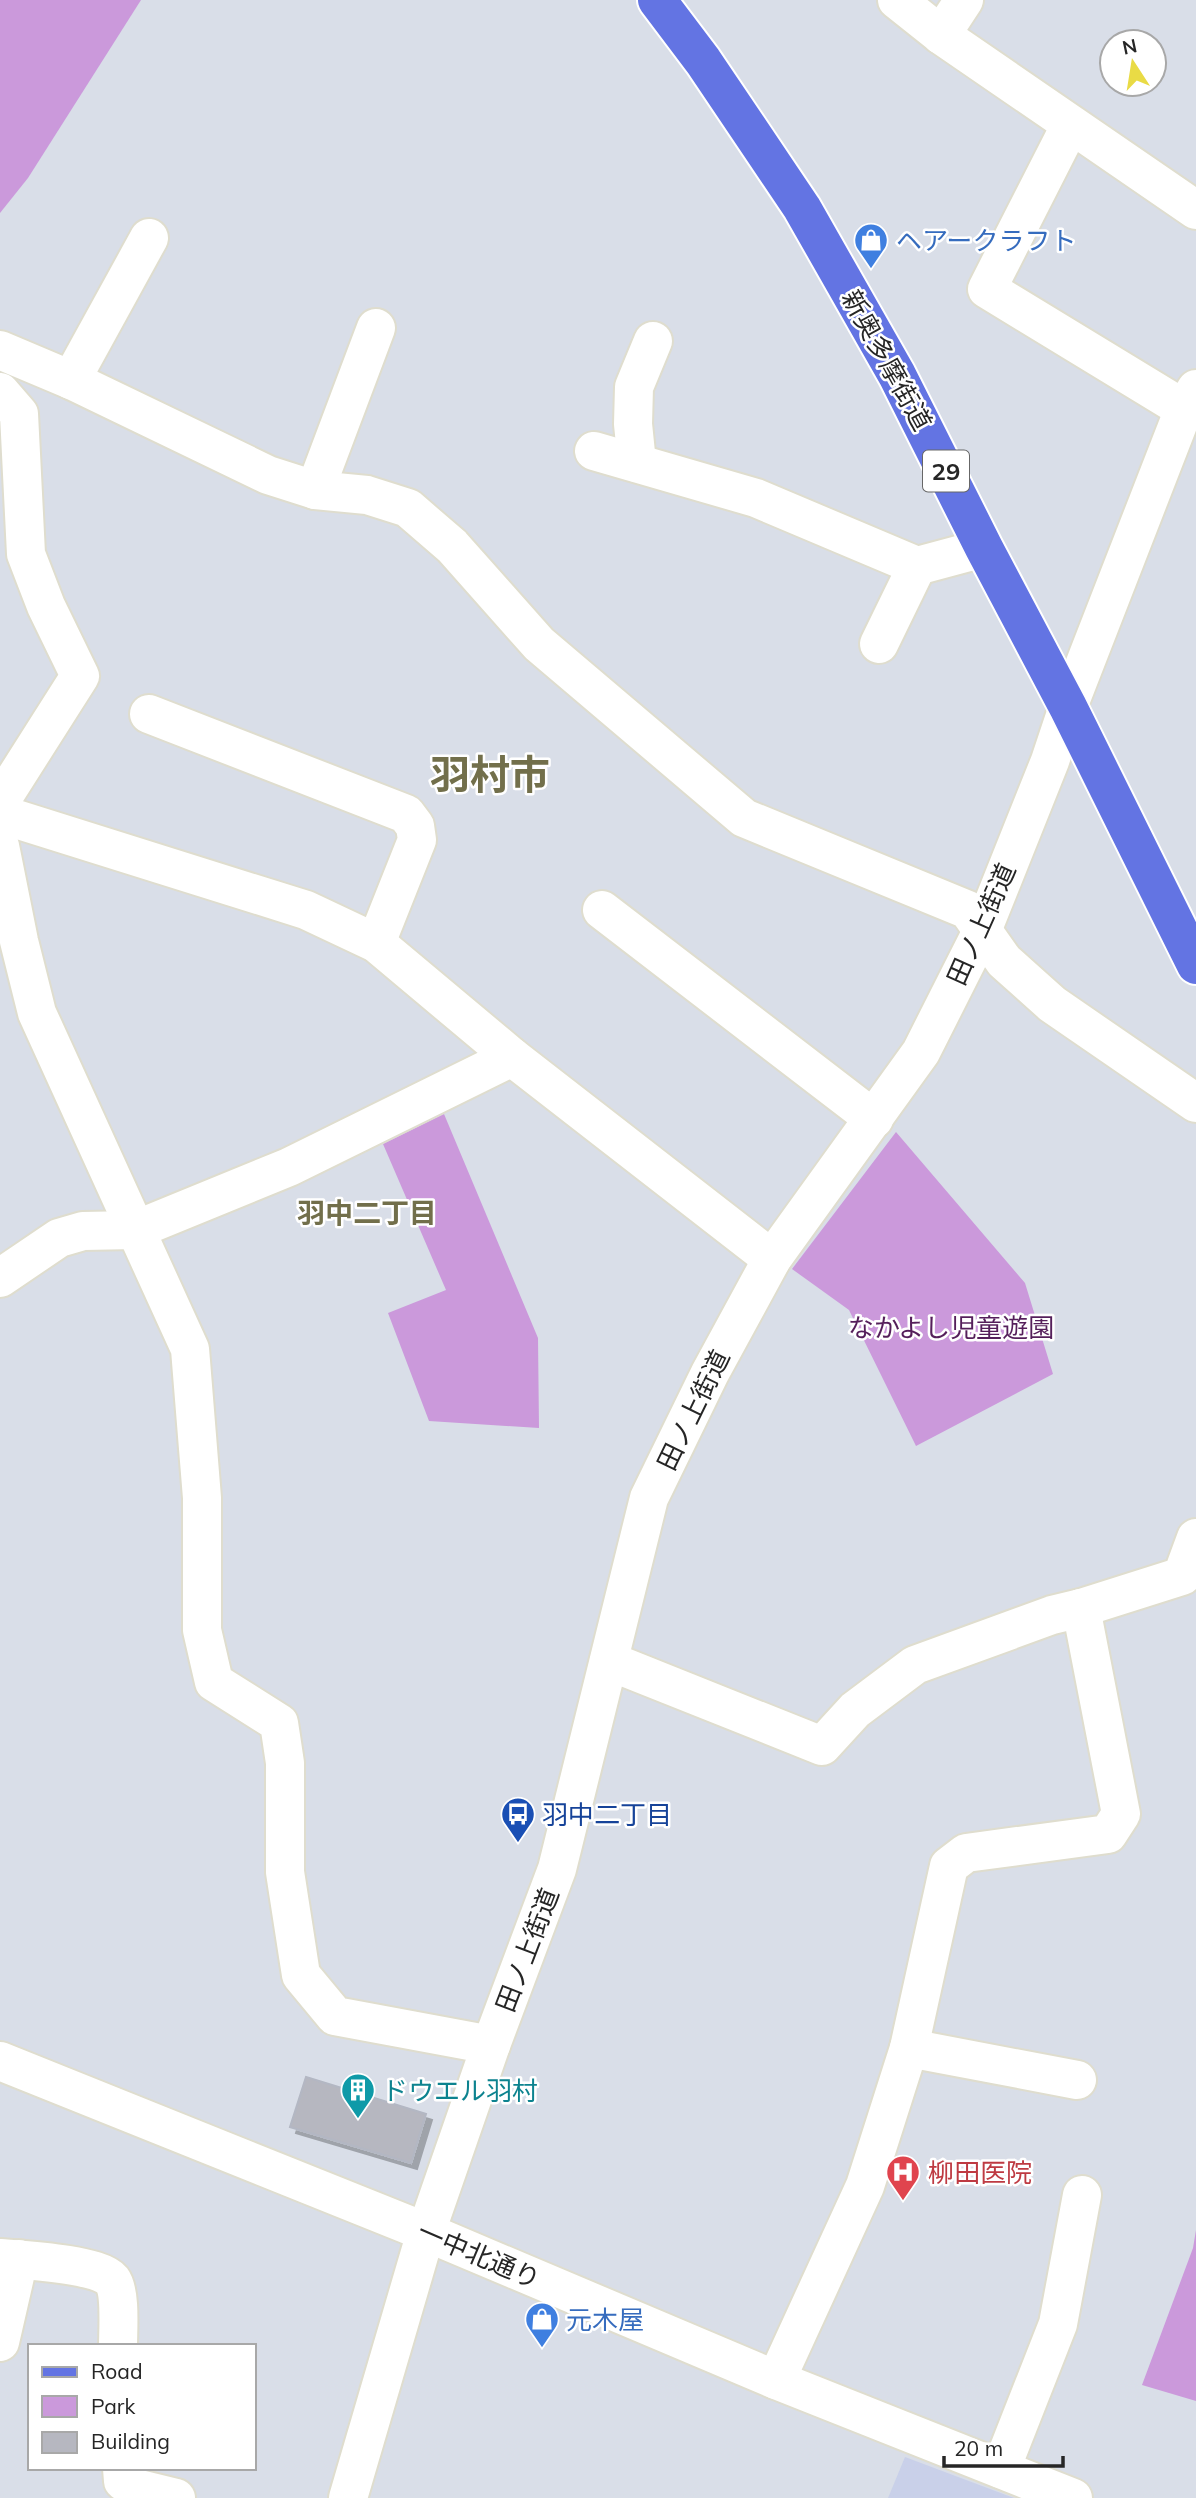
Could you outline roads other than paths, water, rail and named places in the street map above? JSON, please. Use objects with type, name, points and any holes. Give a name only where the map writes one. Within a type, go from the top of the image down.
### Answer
[{"type":"main road","name":"新奥多摩街道","points":[[657,0],[703,61],[802,208],[897,374],[1068,707],[1196,965]]},
{"type":"street","points":[[897,0],[941,35],[1196,211]]},
{"type":"street","points":[[941,35],[964,0]]},
{"type":"street","points":[[1070,126],[987,289],[1190,399]]},
{"type":"street","points":[[71,380],[149,238]]},
{"type":"street","points":[[315,490],[376,328]]},
{"type":"street","points":[[637,463],[633,424],[634,387],[653,341]]},
{"type":"street","points":[[0,350],[71,380],[268,475],[315,490],[367,495],[408,508],[452,546],[538,644],[744,818],[968,910],[1004,961],[1052,1004],[1196,1102]]},
{"type":"street","points":[[0,392],[19,414],[12,471],[26,554],[46,606],[80,676],[0,802]]},
{"type":"street","name":"田ノ上街道","points":[[348,2498],[426,2232],[491,2045],[557,1870],[649,1498],[710,1373],[772,1259],[921,1052],[982,931],[1190,399]]},
{"type":"street","points":[[594,450],[756,498],[917,566],[984,548]]},
{"type":"street","points":[[879,644],[917,566]]},
{"type":"street","points":[[149,714],[406,814],[415,826],[417,841],[376,943]]},
{"type":"street","points":[[0,814],[306,910],[376,943],[512,1057],[772,1259]]},
{"type":"street","points":[[0,846],[37,1013],[190,1349],[202,1499],[202,1630],[215,1682],[279,1723],[285,1763],[285,1872],[301,1975],[335,2016],[491,2045]]},
{"type":"street","points":[[602,910],[874,1119]]},
{"type":"street","points":[[0,1278],[59,1238],[83,1231],[135,1230],[289,1167],[512,1057]]},
{"type":"street","points":[[609,1661],[822,1746],[855,1710],[915,1665],[1052,1615],[1189,1580],[1196,1538]]},
{"type":"street","points":[[776,2380],[865,2186],[909,2048],[949,1866],[966,1853],[1108,1834],[1121,1814],[1080,1608]]},
{"type":"street","points":[[909,2048],[1077,2080]]},
{"type":"street","name":"一中北通り","points":[[0,2061],[426,2232],[776,2380],[1073,2498]]},
{"type":"street","points":[[1000,2469],[1058,2324],[1082,2194]]},
{"type":"street","points":[[0,2342],[9,2259],[100,2271],[114,2282],[118,2300],[118,2344]]},
{"type":"street","points":[[122,2470],[122,2481],[131,2487],[176,2498]]},
{"type":"place","name":"ヘアークラフト","points":[[871,270]]},
{"type":"place","name":"羽中二丁目","points":[[518,1844]]},
{"type":"place","name":"ドウエル羽村","points":[[358,2120]]},
{"type":"place","name":"柳田医院","points":[[903,2202]]},
{"type":"place","name":"元木屋","points":[[542,2349]]},
{"type":"district","name":"羽村市","points":[[490,774]]},
{"type":"district","name":"羽中二丁目","points":[[367,1212]]},
{"type":"park label","name":"なかよし児童遊園","points":[[951,1327]]}]
